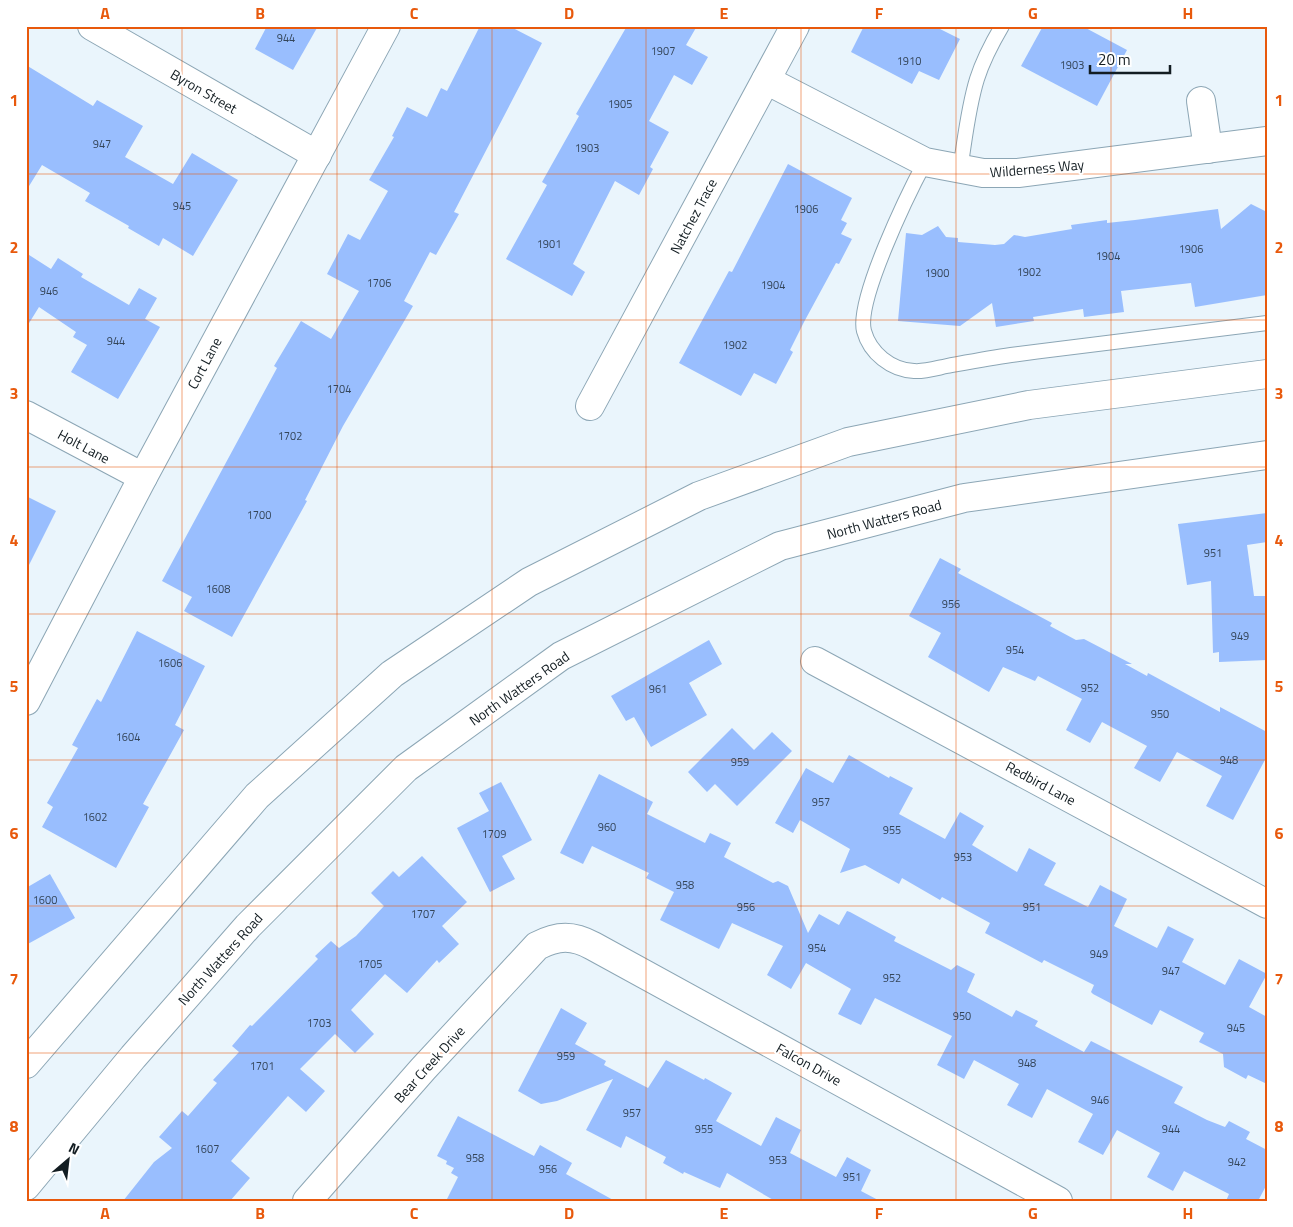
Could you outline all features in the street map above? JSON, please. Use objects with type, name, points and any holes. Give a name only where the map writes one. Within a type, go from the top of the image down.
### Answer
[{"type":"street","name":"Byron Street","points":[[92,26],[317,155]]},
{"type":"street","name":"Cort Lane","points":[[26,701],[142,477],[386,26]]},
{"type":"street","name":"Natchez Trace","points":[[590,406],[795,26]]},
{"type":"street","name":"Wilderness Way","points":[[766,80],[925,162],[982,173],[1018,173],[1267,141]]},
{"type":"street","points":[[1201,101],[1208,148]]},
{"type":"street","points":[[26,1064],[257,796],[392,674],[529,582],[699,496],[848,442],[1029,405],[1267,374]]},
{"type":"street","name":"Holt Lane","points":[[26,415],[142,477]]},
{"type":"street","name":"North Watters Road","points":[[26,1186],[133,1057],[248,926],[406,768],[561,656],[780,546],[964,498],[1267,455]]},
{"type":"street","name":"Redbird Lane","points":[[815,661],[1267,904]]},
{"type":"street","name":"Falcon Drive","points":[[558,938],[566,936],[580,939],[1058,1201]]},
{"type":"street","name":"Bear Creek Drive","points":[[321,1196],[532,951],[544,942],[558,938]]},
{"type":"lane","points":[[960,170],[977,78],[985,57],[1002,26]]},
{"type":"lane","points":[[925,162],[909,193],[863,312],[864,330],[870,346],[882,359],[897,368],[914,371],[1078,346],[1267,323]]},
{"type":"building","points":[[267,26],[318,26],[293,70],[255,49]]},
{"type":"building","points":[[480,26],[509,26],[542,43],[454,212],[459,214],[436,255],[430,252],[404,301],[413,306],[343,426],[305,500],[307,501],[232,637],[184,611],[192,597],[162,581],[277,368],[274,366],[301,321],[331,339],[359,291],[327,274],[348,234],[360,240],[388,191],[369,180],[394,137],[392,136],[407,107],[427,117],[441,88],[447,91]]},
{"type":"building","points":[[627,26],[697,26],[686,45],[708,57],[692,85],[674,75],[649,121],[669,132],[650,167],[653,169],[639,195],[615,181],[573,264],[585,272],[572,296],[506,259],[547,185],[542,182],[579,116],[576,114]]},
{"type":"building","points":[[864,26],[934,26],[960,39],[939,80],[919,71],[912,84],[851,52]]},
{"type":"building","points":[[1043,26],[1082,26],[1127,50],[1097,106],[1021,66]]},
{"type":"building","points":[[26,65],[93,106],[97,100],[143,126],[125,157],[173,184],[192,153],[238,180],[193,256],[163,238],[159,246],[128,228],[129,226],[85,201],[90,193],[42,165],[26,191]]},
{"type":"building","points":[[788,164],[852,198],[841,220],[847,223],[841,234],[852,239],[839,264],[836,263],[804,322],[790,350],[793,352],[776,384],[754,373],[741,396],[679,363],[729,271],[732,272]]},
{"type":"building","points":[[1251,204],[1267,212],[1267,295],[1195,307],[1191,283],[1121,291],[1124,312],[1084,317],[1083,309],[1033,317],[1034,321],[996,327],[992,303],[960,326],[898,321],[906,233],[922,235],[938,226],[946,237],[958,238],[958,242],[995,245],[1004,244],[1014,235],[1025,237],[1072,229],[1071,225],[1107,220],[1107,223],[1135,220],[1218,209],[1221,229]]},
{"type":"building","points":[[26,253],[51,269],[58,258],[83,274],[81,277],[129,305],[139,288],[157,298],[145,319],[160,327],[118,399],[71,372],[87,345],[73,337],[76,332],[39,307],[26,328]]},
{"type":"building","points":[[26,496],[56,511],[26,571]]},
{"type":"building","points":[[1267,513],[1267,542],[1247,545],[1254,596],[1267,596],[1267,660],[1219,662],[1219,652],[1213,653],[1211,581],[1187,585],[1178,524]]},
{"type":"building","points":[[940,558],[961,569],[958,573],[1052,623],[1050,626],[1076,640],[1084,639],[1132,664],[1125,664],[1147,676],[1148,673],[1220,712],[1220,707],[1267,732],[1267,756],[1233,820],[1206,806],[1222,776],[1177,752],[1160,782],[1134,768],[1147,746],[1102,722],[1090,743],[1066,730],[1082,699],[1038,676],[1035,681],[1003,667],[989,692],[928,657],[941,633],[909,616]]},
{"type":"building","points":[[137,631],[205,666],[175,725],[184,730],[143,804],[149,807],[116,868],[42,827],[53,807],[47,803],[78,748],[72,745],[97,699],[101,702]]},
{"type":"building","points":[[709,640],[722,664],[689,683],[707,715],[651,747],[634,717],[626,721],[611,696]]},
{"type":"building","points":[[732,728],[754,750],[772,732],[792,751],[737,806],[715,784],[707,792],[688,772]]},
{"type":"building","points":[[849,755],[889,778],[890,776],[913,788],[899,814],[945,839],[960,812],[984,826],[972,845],[1017,872],[1029,848],[1056,863],[1044,885],[1088,907],[1100,885],[1127,899],[1114,926],[1157,948],[1168,926],[1194,939],[1182,962],[1225,985],[1239,959],[1267,974],[1249,1007],[1267,1017],[1267,1084],[1248,1075],[1246,1079],[1224,1067],[1223,1054],[1199,1042],[1204,1033],[1160,1010],[1152,1025],[1093,994],[1091,992],[1094,985],[1044,960],[1042,963],[985,933],[990,923],[942,897],[940,900],[902,878],[899,884],[865,865],[840,873],[850,849],[800,820],[793,833],[775,823],[806,768],[833,783]]},
{"type":"building","points":[[599,774],[653,802],[647,814],[705,843],[710,833],[731,843],[724,857],[773,883],[778,881],[788,886],[808,933],[819,914],[839,925],[847,911],[850,912],[896,937],[894,941],[951,970],[957,965],[975,974],[967,992],[1012,1017],[1016,1010],[1038,1021],[1035,1026],[1084,1052],[1091,1041],[1183,1087],[1174,1103],[1225,1127],[1229,1121],[1250,1132],[1246,1139],[1267,1150],[1267,1184],[1258,1201],[1226,1201],[1229,1194],[1184,1171],[1173,1191],[1147,1177],[1160,1153],[1117,1130],[1103,1155],[1078,1142],[1093,1114],[1047,1089],[1032,1118],[1007,1105],[1019,1084],[974,1060],[964,1079],[937,1065],[952,1036],[875,998],[861,1025],[838,1014],[851,989],[806,963],[791,989],[767,975],[783,946],[732,923],[719,949],[660,920],[674,892],[646,878],[649,873],[592,846],[583,864],[560,853]]},
{"type":"building","points":[[501,782],[532,840],[502,856],[515,879],[490,892],[457,828],[489,811],[479,793]]},
{"type":"building","points":[[422,856],[467,902],[442,926],[459,944],[439,963],[437,960],[407,993],[385,974],[351,1010],[374,1034],[355,1053],[335,1034],[300,1069],[325,1091],[306,1112],[288,1096],[231,1161],[250,1178],[230,1201],[123,1201],[154,1162],[172,1148],[159,1137],[182,1111],[188,1116],[217,1083],[213,1080],[239,1052],[232,1046],[250,1025],[252,1026],[318,959],[315,956],[331,941],[339,948],[356,936],[384,906],[371,893],[393,871],[399,877]]},
{"type":"building","points":[[50,874],[75,918],[26,945],[26,888]]},
{"type":"building","points":[[561,1008],[587,1023],[575,1044],[606,1061],[604,1065],[648,1088],[666,1060],[704,1080],[705,1078],[732,1093],[716,1121],[761,1146],[776,1117],[801,1130],[790,1153],[836,1177],[847,1157],[871,1170],[861,1191],[880,1201],[775,1201],[727,1173],[720,1188],[684,1172],[683,1174],[663,1163],[666,1157],[626,1136],[621,1148],[586,1130],[613,1079],[557,1101],[541,1104],[518,1091]]},
{"type":"building","points":[[458,1116],[534,1156],[540,1145],[572,1163],[566,1174],[615,1201],[446,1201],[458,1177],[451,1173],[454,1168],[446,1164],[447,1161],[437,1156]]}]
